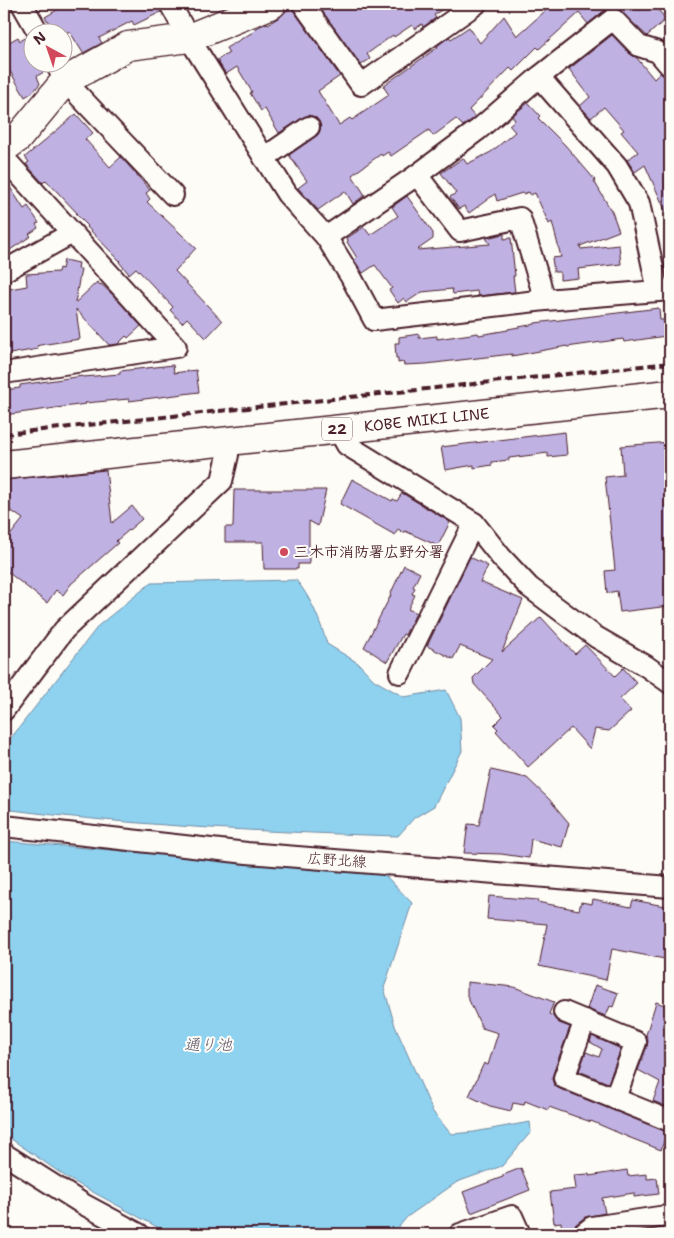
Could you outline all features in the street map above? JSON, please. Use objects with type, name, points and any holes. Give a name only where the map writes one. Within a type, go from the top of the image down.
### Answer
[{"type":"main road","points":[[72,67],[128,46],[189,38],[272,4]]},
{"type":"main road","points":[[4,148],[18,138],[60,72]]},
{"type":"main road","name":"KOBE MIKI LINE","points":[[4,465],[670,394]]},
{"type":"street","points":[[22,4],[32,22]]},
{"type":"street","points":[[170,4],[189,38],[287,194],[326,237],[351,276],[374,320],[545,300],[664,290],[639,203],[617,166],[539,77]]},
{"type":"street","points":[[303,4],[361,85],[476,4]]},
{"type":"street","points":[[326,237],[417,175],[479,129],[539,77],[613,19],[639,46],[658,52],[670,66]]},
{"type":"street","points":[[60,72],[173,195]]},
{"type":"street","points":[[264,158],[309,127]]},
{"type":"street","points":[[4,158],[176,347],[4,373]]},
{"type":"street","points":[[417,175],[460,231],[520,218],[545,300]]},
{"type":"street","points":[[4,271],[72,233]]},
{"type":"street","points":[[338,429],[347,445],[352,449],[474,523],[501,557],[529,587],[596,637],[646,666],[670,683]]},
{"type":"street","points":[[4,710],[64,630],[222,480],[228,455],[225,441]]},
{"type":"street","points":[[400,673],[474,523]]},
{"type":"street","name":"広野北線","points":[[4,826],[247,853],[670,887]]},
{"type":"street","points":[[564,1012],[636,1042],[615,1098]]},
{"type":"street","points":[[585,1020],[564,1078],[670,1121]]},
{"type":"street","points":[[4,1154],[83,1204],[138,1234]]},
{"type":"street","points":[[460,1234],[512,1216],[520,1234]]},
{"type":"street","points":[[583,1234],[592,1226],[665,1218]]},
{"type":"water","points":[[296,580],[315,610],[327,644],[358,663],[374,680],[404,697],[446,690],[460,718],[462,751],[434,806],[414,818],[398,836],[201,827],[102,820],[4,809],[4,747],[99,625],[151,583]]},
{"type":"water","name":"通り池","points":[[4,841],[383,873],[412,903],[384,988],[395,1026],[433,1112],[451,1134],[530,1122],[531,1132],[502,1166],[457,1182],[407,1217],[393,1234],[170,1234],[69,1179],[4,1134]]},
{"type":"building","points":[[67,4],[158,4],[161,12],[134,25],[132,21],[99,38],[102,43],[83,53],[72,35],[72,22],[48,22],[45,17]]},
{"type":"building","points":[[317,4],[450,4],[434,15],[436,18],[423,27],[422,24],[415,29],[412,25],[394,37],[393,35],[367,54],[370,59],[361,65]]},
{"type":"building","points":[[553,4],[633,4],[639,10],[646,4],[653,4],[666,19],[647,36],[617,8],[611,7],[606,9],[588,24],[579,13],[539,49],[537,47],[513,71],[510,68],[469,110],[475,117],[472,120],[463,126],[456,119],[433,136],[429,130],[391,156],[388,152],[382,156],[381,154],[352,175],[365,195],[353,204],[345,191],[318,210],[298,188],[307,181],[289,155],[319,133],[321,127],[319,121],[315,117],[308,115],[279,133],[265,109],[261,111],[237,67],[226,74],[217,60],[229,53],[226,48],[258,27],[278,18],[291,7],[340,76],[318,91],[339,125],[350,118],[352,120],[389,95],[383,86],[449,37],[451,39],[469,27],[480,43],[504,16],[517,36]]},
{"type":"building","points":[[612,35],[630,54],[636,57],[654,79],[660,73],[670,78],[670,221],[645,165],[635,172],[627,160],[638,152],[621,132],[624,130],[604,107],[591,118],[580,106],[590,97],[569,69]]},
{"type":"building","points":[[18,37],[20,41],[22,40],[22,72],[44,72],[37,76],[40,84],[25,97],[4,61],[4,45]]},
{"type":"building","points":[[528,103],[540,116],[538,118],[565,145],[595,180],[612,212],[619,231],[580,246],[581,249],[619,245],[621,264],[578,269],[579,278],[560,280],[560,272],[554,272],[552,258],[561,257],[552,222],[549,224],[535,193],[530,195],[529,192],[522,193],[497,201],[495,194],[469,213],[464,206],[459,209],[450,197],[456,193],[441,173],[463,158],[467,164],[491,152],[515,132],[509,125],[515,120],[512,116]]},
{"type":"building","points":[[76,114],[93,133],[85,139],[110,167],[121,157],[150,190],[146,193],[150,199],[147,202],[196,248],[175,271],[222,321],[206,338],[187,318],[182,323],[170,310],[173,307],[136,268],[129,274],[120,261],[87,227],[77,213],[46,180],[43,183],[26,164],[29,162],[25,157]]},
{"type":"building","points":[[4,178],[24,209],[28,206],[39,223],[36,224],[38,228],[29,234],[31,236],[4,254]]},
{"type":"building","points":[[407,196],[433,233],[433,239],[417,250],[490,244],[486,238],[504,234],[504,239],[511,238],[515,292],[478,296],[477,291],[453,294],[452,289],[422,292],[407,302],[404,298],[398,303],[389,290],[392,288],[375,265],[363,273],[354,260],[357,258],[347,242],[347,238],[364,227],[370,235],[398,216],[392,207]]},
{"type":"building","points":[[64,260],[79,263],[78,269],[81,269],[75,303],[97,282],[113,295],[141,326],[118,344],[109,345],[76,309],[80,339],[40,345],[37,346],[38,349],[4,355],[4,290],[27,286],[26,274],[58,272],[59,268],[62,269]]},
{"type":"building","points":[[659,308],[660,320],[665,320],[666,336],[624,342],[623,339],[567,346],[512,356],[512,354],[426,364],[404,365],[403,362],[398,363],[398,358],[396,358],[395,343],[399,343],[399,337],[419,334],[419,338],[437,336],[437,339],[478,333],[479,335],[535,323]]},
{"type":"building","points":[[173,365],[174,373],[196,370],[199,392],[129,401],[129,399],[85,403],[4,415],[4,390],[20,388],[20,385],[83,376],[120,374],[120,371]]},
{"type":"building","points":[[565,432],[567,455],[548,457],[548,453],[509,458],[509,460],[492,462],[492,465],[474,468],[474,465],[445,470],[441,447]]},
{"type":"building","points":[[670,442],[670,606],[620,612],[617,591],[607,593],[605,571],[615,570],[605,477],[623,475],[621,446]]},
{"type":"building","points":[[106,470],[112,523],[132,506],[142,519],[71,584],[63,595],[56,590],[47,603],[4,569],[4,543],[23,519],[4,506],[4,480]]},
{"type":"building","points":[[352,479],[392,501],[393,499],[397,501],[402,493],[450,522],[438,546],[398,529],[395,535],[340,504]]},
{"type":"building","points":[[234,490],[326,490],[318,526],[309,521],[309,564],[298,564],[298,569],[264,569],[263,542],[225,542],[225,527],[233,527]]},
{"type":"building","points":[[470,557],[488,566],[480,582],[523,600],[502,652],[541,617],[575,654],[585,645],[615,676],[623,668],[637,683],[620,699],[631,711],[609,731],[595,729],[590,749],[571,728],[528,767],[496,731],[498,729],[494,725],[503,716],[474,684],[473,678],[492,659],[460,646],[453,659],[427,646]]},
{"type":"building","points":[[404,565],[420,573],[413,587],[415,588],[412,594],[415,595],[408,609],[416,613],[405,635],[403,634],[387,662],[364,647]]},
{"type":"building","points":[[491,770],[527,778],[549,799],[569,823],[562,847],[531,839],[529,858],[501,854],[464,853],[468,824],[479,825]]},
{"type":"building","points":[[489,896],[538,900],[537,902],[579,910],[581,902],[592,904],[593,899],[631,907],[633,900],[670,907],[670,960],[612,949],[606,980],[539,966],[547,924],[487,919]]},
{"type":"building","points":[[467,982],[514,987],[554,1002],[549,1014],[559,1023],[570,1027],[553,1074],[554,1085],[667,1132],[661,1150],[591,1121],[549,1107],[548,1110],[525,1101],[524,1105],[513,1103],[511,1111],[490,1106],[469,1096],[484,1063],[488,1065],[498,1033],[482,1028],[467,996]]},
{"type":"building","points":[[595,985],[618,993],[613,1007],[610,1006],[606,1016],[587,1009]]},
{"type":"building","points":[[656,1002],[670,1007],[670,1108],[653,1101],[660,1082],[638,1070],[647,1046],[646,1035]]},
{"type":"building","points":[[592,1036],[621,1049],[608,1083],[579,1071],[586,1052],[599,1057],[602,1049],[590,1042]]},
{"type":"building","points":[[521,1168],[530,1190],[471,1213],[463,1192]]},
{"type":"building","points":[[627,1170],[628,1176],[647,1174],[647,1179],[657,1178],[659,1194],[634,1197],[634,1193],[602,1198],[605,1213],[585,1217],[575,1225],[571,1234],[562,1234],[561,1222],[554,1223],[550,1192],[576,1189],[574,1175],[589,1174],[589,1176]]},
{"type":"railway","points":[[4,434],[670,363]]},
{"type":"place","name":"三木市消防署広野分署","points":[[284,552]]}]
